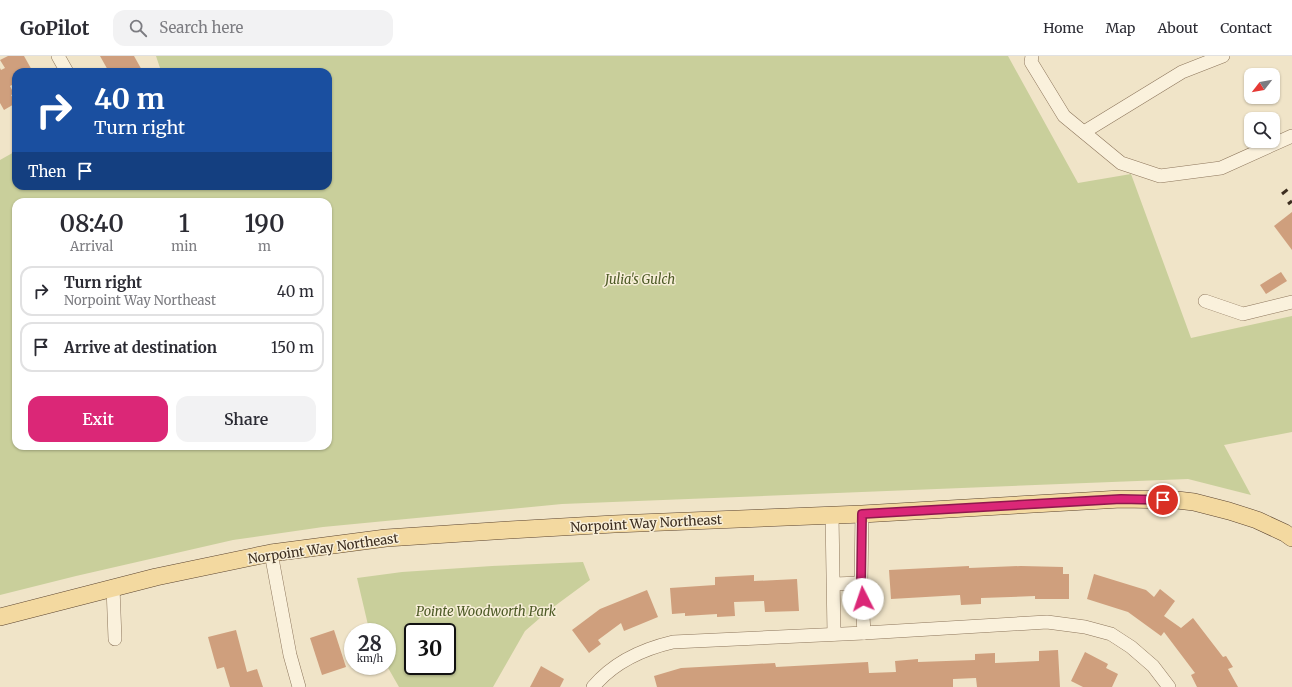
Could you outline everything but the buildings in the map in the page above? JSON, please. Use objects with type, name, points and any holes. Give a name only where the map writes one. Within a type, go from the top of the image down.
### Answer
[{"type":"main road","name":"Norpoint Way Northeast","points":[[0,617],[113,587],[270,553],[386,538],[509,530],[609,524],[862,514],[1121,499],[1177,500],[1229,511],[1257,520],[1285,533],[1292,538]]},
{"type":"street","points":[[58,56],[65,68]]},
{"type":"street","points":[[1032,56],[1031,62],[1064,116],[1121,164],[1160,176],[1221,168],[1292,136]]},
{"type":"street","points":[[1084,132],[1182,72],[1223,56]]},
{"type":"street","points":[[1205,301],[1243,314],[1292,302]]},
{"type":"street","points":[[862,514],[861,583],[864,633]]},
{"type":"street","points":[[832,515],[834,634]]},
{"type":"street","points":[[270,553],[290,655],[300,687]]},
{"type":"street","points":[[834,584],[861,583]]},
{"type":"street","points":[[113,587],[115,639]]},
{"type":"street","points":[[594,687],[599,681],[624,661],[644,650],[673,642],[864,633],[1047,622],[1085,627],[1110,634],[1131,647],[1153,666],[1169,687]]},
{"type":"green space","name":"Julia's Gulch","points":[[156,56],[1008,56],[1078,183],[1131,174],[1191,338],[1292,316],[1292,432],[1224,445],[1251,495],[1188,479],[562,504],[323,527],[233,540],[0,595],[0,160],[12,153],[12,190],[332,190],[332,68],[160,68]]},
{"type":"green space","name":"Pointe Woodworth Park","points":[[583,562],[590,580],[548,611],[525,631],[493,687],[399,687],[392,675],[396,675],[396,623],[368,623],[357,578],[402,572]]},
{"type":"railway","points":[[1282,194],[1292,186]]},
{"type":"railway","points":[[1288,204],[1292,201]]},
{"type":"route","points":[[863,599],[861,583],[862,514],[1121,499],[1163,500]]}]
